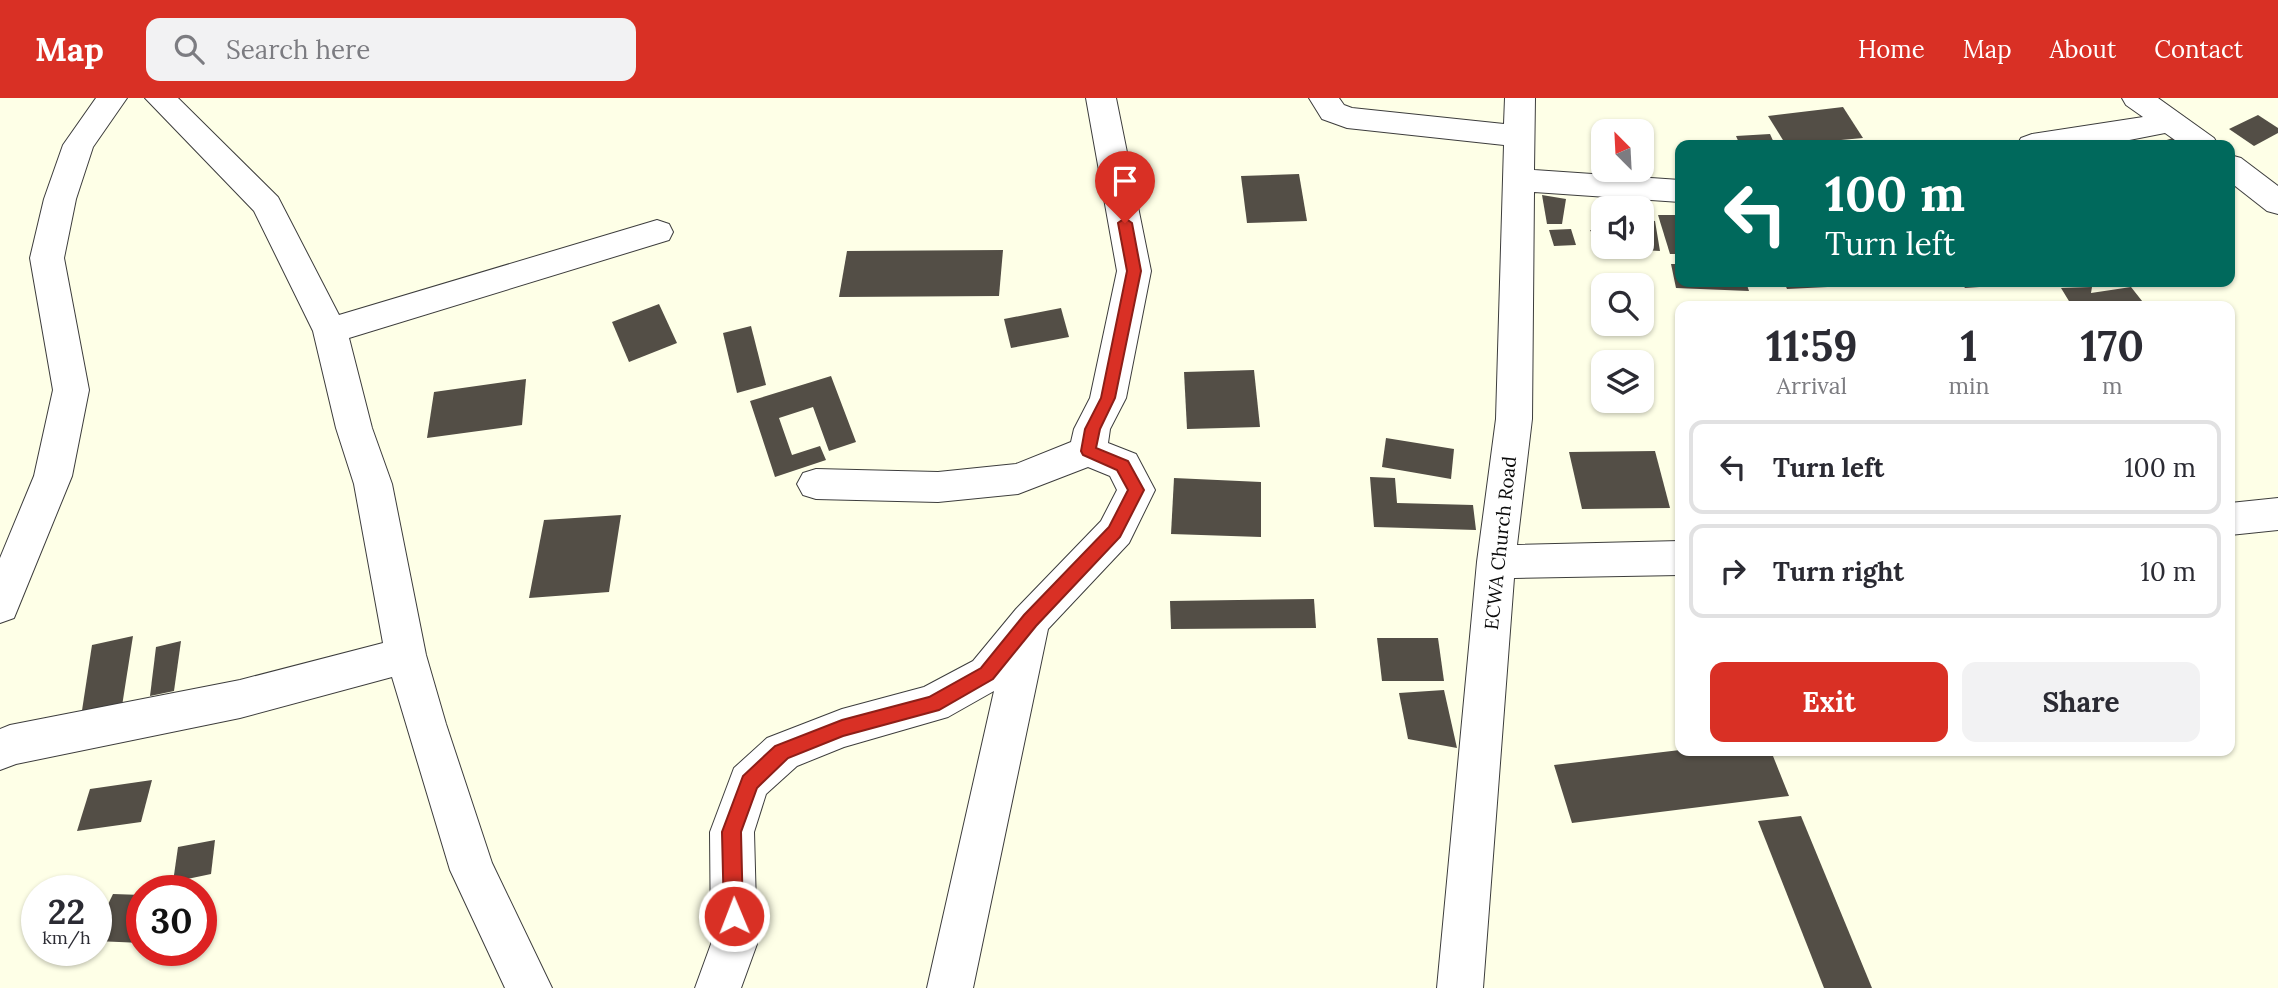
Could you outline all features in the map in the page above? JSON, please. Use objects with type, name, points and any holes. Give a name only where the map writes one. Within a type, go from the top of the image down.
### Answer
[{"type":"street","points":[[0,606],[53,475],[71,390],[47,258],[60,199],[78,145],[112,98]]},
{"type":"street","points":[[160,98],[267,205],[330,331],[354,428],[373,484],[406,655],[425,724],[472,870],[529,988]]},
{"type":"street","points":[[1088,451],[1092,429],[1108,398],[1134,271],[1101,98]]},
{"type":"street","points":[[1324,98],[1333,113],[1347,118],[1524,109]]},
{"type":"street","points":[[2137,98],[2196,140]]},
{"type":"street","name":"ECWA Church Road","points":[[1461,988],[1496,562],[1514,419],[1517,180],[1524,109]]},
{"type":"street","points":[[2067,140],[2124,132],[2171,121]]},
{"type":"street","points":[[2235,170],[2278,203]]},
{"type":"street","points":[[1517,180],[1675,191]]},
{"type":"street","points":[[330,331],[657,232]]},
{"type":"street","points":[[718,988],[734,944],[732,832],[750,782],[782,752],[842,728],[933,704],[987,674],[1030,621],[1115,532],[1136,490],[1122,465],[1088,451],[1018,479],[938,487],[816,484]]},
{"type":"street","points":[[2235,518],[2278,514]]},
{"type":"street","points":[[1496,562],[1675,558]]},
{"type":"street","points":[[950,988],[1030,621]]},
{"type":"street","points":[[0,750],[10,745],[240,699],[406,655]]},
{"type":"building","points":[[1843,107],[1863,138],[1783,140],[1768,116]]},
{"type":"building","points":[[2258,115],[2278,128],[2278,133],[2254,146],[2229,129]]},
{"type":"building","points":[[1770,134],[1773,140],[1738,140],[1736,136]]},
{"type":"building","points":[[1299,174],[1307,221],[1247,223],[1241,176]]},
{"type":"building","points":[[1542,195],[1566,199],[1562,224],[1547,224]]},
{"type":"building","points":[[1658,215],[1675,215],[1675,254],[1670,254]]},
{"type":"building","points":[[1654,221],[1655,221],[1660,251],[1654,251]]},
{"type":"building","points":[[1571,229],[1576,245],[1554,246],[1549,230]]},
{"type":"building","points":[[1003,250],[999,296],[839,297],[847,251]]},
{"type":"building","points":[[1671,264],[1675,264],[1675,283]]},
{"type":"building","points":[[1748,287],[1749,291],[1676,288]]},
{"type":"building","points":[[1786,287],[1828,287],[1787,289]]},
{"type":"building","points":[[2092,287],[2091,293],[2131,287],[2142,301],[2069,301],[2061,288]]},
{"type":"building","points":[[659,304],[677,343],[629,362],[612,322]]},
{"type":"building","points":[[1061,308],[1069,337],[1011,348],[1004,319]]},
{"type":"building","points":[[751,326],[766,385],[737,393],[723,333]]},
{"type":"building","points":[[1254,370],[1260,427],[1187,429],[1184,372]]},
{"type":"building","points":[[831,376],[856,442],[829,451],[813,407],[779,418],[792,455],[820,446],[826,460],[775,477],[750,401]]},
{"type":"building","points":[[526,379],[522,425],[427,438],[434,392]]},
{"type":"building","points":[[1386,438],[1454,449],[1451,479],[1382,467]]},
{"type":"building","points":[[1655,451],[1670,508],[1582,509],[1569,452]]},
{"type":"building","points":[[1370,477],[1395,478],[1397,503],[1473,505],[1476,530],[1374,527]]},
{"type":"building","points":[[1174,478],[1261,482],[1261,537],[1171,534]]},
{"type":"building","points":[[621,515],[609,592],[529,598],[544,520]]},
{"type":"building","points":[[1314,599],[1316,628],[1171,629],[1170,601]]},
{"type":"building","points":[[133,636],[122,706],[81,717],[92,645]]},
{"type":"building","points":[[1377,638],[1438,638],[1444,681],[1382,681]]},
{"type":"building","points":[[181,641],[174,691],[150,696],[156,647]]},
{"type":"building","points":[[1444,690],[1457,748],[1408,739],[1399,693]]},
{"type":"building","points":[[1675,751],[1675,756],[1773,756],[1789,796],[1572,823],[1554,765]]},
{"type":"building","points":[[152,780],[141,822],[77,831],[90,789]]},
{"type":"building","points":[[1801,816],[1872,988],[1824,988],[1758,821]]},
{"type":"building","points":[[215,840],[211,874],[174,875],[178,847]]},
{"type":"building","points":[[126,894],[126,942],[112,942],[112,896]]},
{"type":"route","points":[[734,916],[732,832],[750,782],[782,752],[842,728],[933,704],[987,674],[1030,621],[1115,532],[1136,490],[1122,465],[1088,451],[1092,429],[1108,398],[1134,271],[1125,223]]}]
